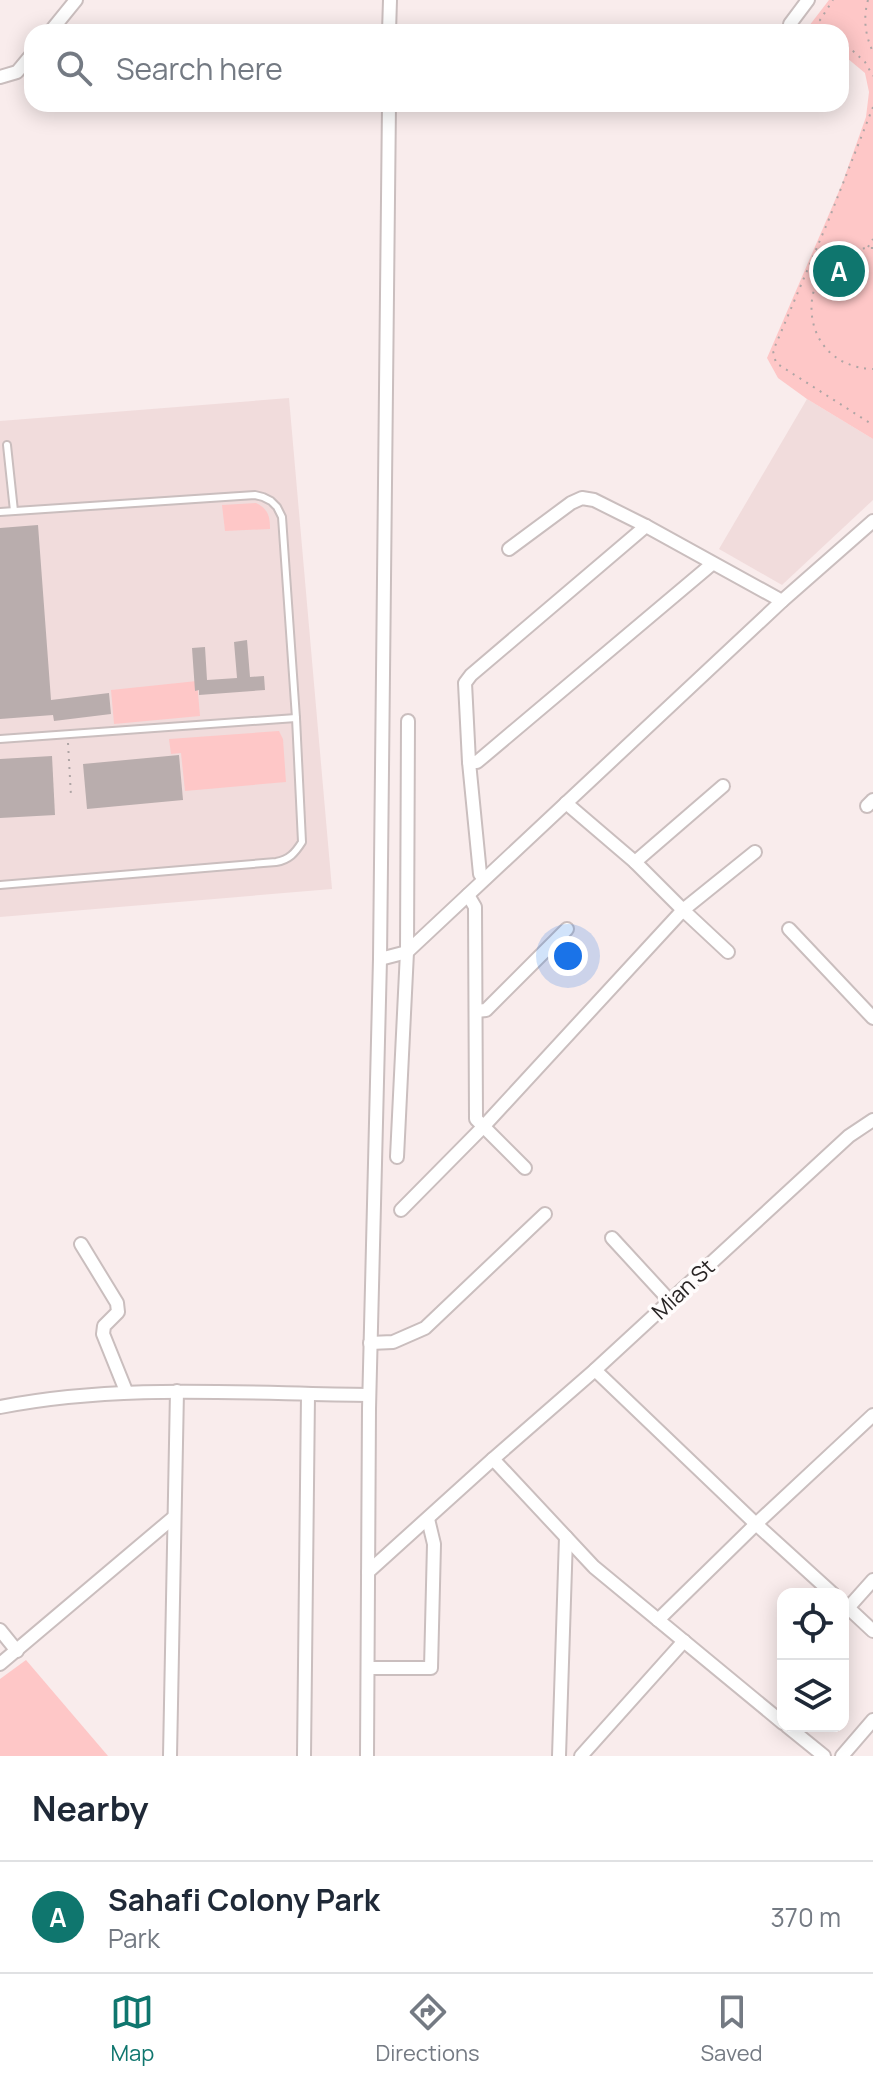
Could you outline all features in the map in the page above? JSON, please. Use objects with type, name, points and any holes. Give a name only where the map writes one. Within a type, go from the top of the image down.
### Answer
[{"type":"street","points":[[56,24],[76,0]]},
{"type":"street","points":[[389,24],[390,0]]},
{"type":"street","points":[[790,24],[808,0]]},
{"type":"street","points":[[0,77],[17,72],[24,64]]},
{"type":"street","points":[[367,1756],[369,1395],[380,959],[389,112]]},
{"type":"street","points":[[509,549],[571,503],[582,498],[594,500],[782,601]]},
{"type":"street","points":[[380,959],[407,952],[782,601],[873,521]]},
{"type":"street","points":[[484,879],[480,874],[469,762],[464,690],[468,679],[646,526]]},
{"type":"street","points":[[469,762],[477,762],[712,564]]},
{"type":"street","points":[[397,1157],[407,952],[408,721]]},
{"type":"street","points":[[635,862],[723,786]]},
{"type":"street","points":[[566,803],[635,862],[728,952]]},
{"type":"street","points":[[401,1210],[483,1127],[683,910],[755,852]]},
{"type":"street","points":[[468,895],[475,907],[476,1119],[525,1168]]},
{"type":"street","points":[[476,1011],[486,1010],[567,929]]},
{"type":"street","points":[[789,929],[873,1018]]},
{"type":"street","name":"Mian St","points":[[368,1572],[595,1370],[849,1136],[873,1120]]},
{"type":"street","points":[[370,1343],[393,1342],[425,1328],[545,1214]]},
{"type":"street","points":[[612,1238],[670,1301]]},
{"type":"street","points":[[81,1244],[117,1303],[118,1312],[104,1326],[103,1334],[126,1391]]},
{"type":"street","points":[[595,1370],[826,1588]]},
{"type":"street","points":[[0,1407],[126,1391],[369,1395]]},
{"type":"street","points":[[170,1756],[177,1391]]},
{"type":"street","points":[[304,1756],[308,1395]]},
{"type":"street","points":[[658,1620],[873,1415]]},
{"type":"street","points":[[493,1459],[594,1567],[777,1717]]},
{"type":"street","points":[[0,1664],[174,1517]]},
{"type":"street","points":[[368,1668],[431,1668],[434,1544],[428,1519]]},
{"type":"street","points":[[559,1756],[566,1537]]},
{"type":"street","points":[[849,1603],[873,1580]]},
{"type":"street","points":[[849,1609],[873,1631]]},
{"type":"street","points":[[0,1630],[17,1651]]},
{"type":"street","points":[[581,1756],[684,1641]]},
{"type":"street","points":[[842,1756],[873,1720]]},
{"type":"street","points":[[795,1732],[824,1756]]},
{"type":"lane","points":[[7,445],[14,511]]},
{"type":"lane","points":[[0,512],[255,495],[277,507],[282,517],[302,842],[296,852],[285,860],[0,885]]},
{"type":"lane","points":[[0,739],[296,718]]},
{"type":"path","points":[[824,24],[820,20],[833,0]]},
{"type":"path","points":[[868,0],[865,20],[873,52]]},
{"type":"path","points":[[849,47],[865,62],[873,76]]},
{"type":"path","points":[[873,107],[773,351],[776,363],[873,425]]},
{"type":"path","points":[[867,248],[873,239]]},
{"type":"path","points":[[873,248],[842,256],[822,273],[816,285],[811,311],[817,336],[834,357],[845,364],[873,369]]},
{"type":"path","points":[[67,734],[71,796]]},
{"type":"shaded area","points":[[829,0],[873,0],[873,439],[778,378],[767,358],[842,184],[866,117],[869,92],[865,73],[849,60],[849,24],[811,24]]},
{"type":"shaded area","points":[[289,398],[332,889],[0,917],[0,421]]},
{"type":"shaded area","points":[[807,399],[873,439],[873,500],[782,585],[719,549]]},
{"type":"shaded area","points":[[256,503],[268,513],[270,529],[225,531],[222,505]]},
{"type":"shaded area","points":[[197,681],[200,716],[114,724],[111,690]]},
{"type":"shaded area","points":[[279,731],[283,739],[286,782],[185,791],[181,753],[171,754],[169,739]]},
{"type":"shaded area","points":[[26,1660],[108,1756],[0,1756],[0,1679]]},
{"type":"building","points":[[38,525],[51,700],[109,693],[111,714],[54,721],[53,715],[0,719],[0,528]]},
{"type":"building","points":[[247,640],[250,677],[264,676],[265,690],[199,695],[199,690],[195,691],[192,648],[205,647],[207,680],[237,678],[234,642]]},
{"type":"building","points":[[179,755],[183,800],[87,809],[83,764]]},
{"type":"building","points":[[52,756],[55,815],[0,818],[0,759]]},
{"type":"place","name":"Sahafi Colony Park","points":[[839,271]]}]
